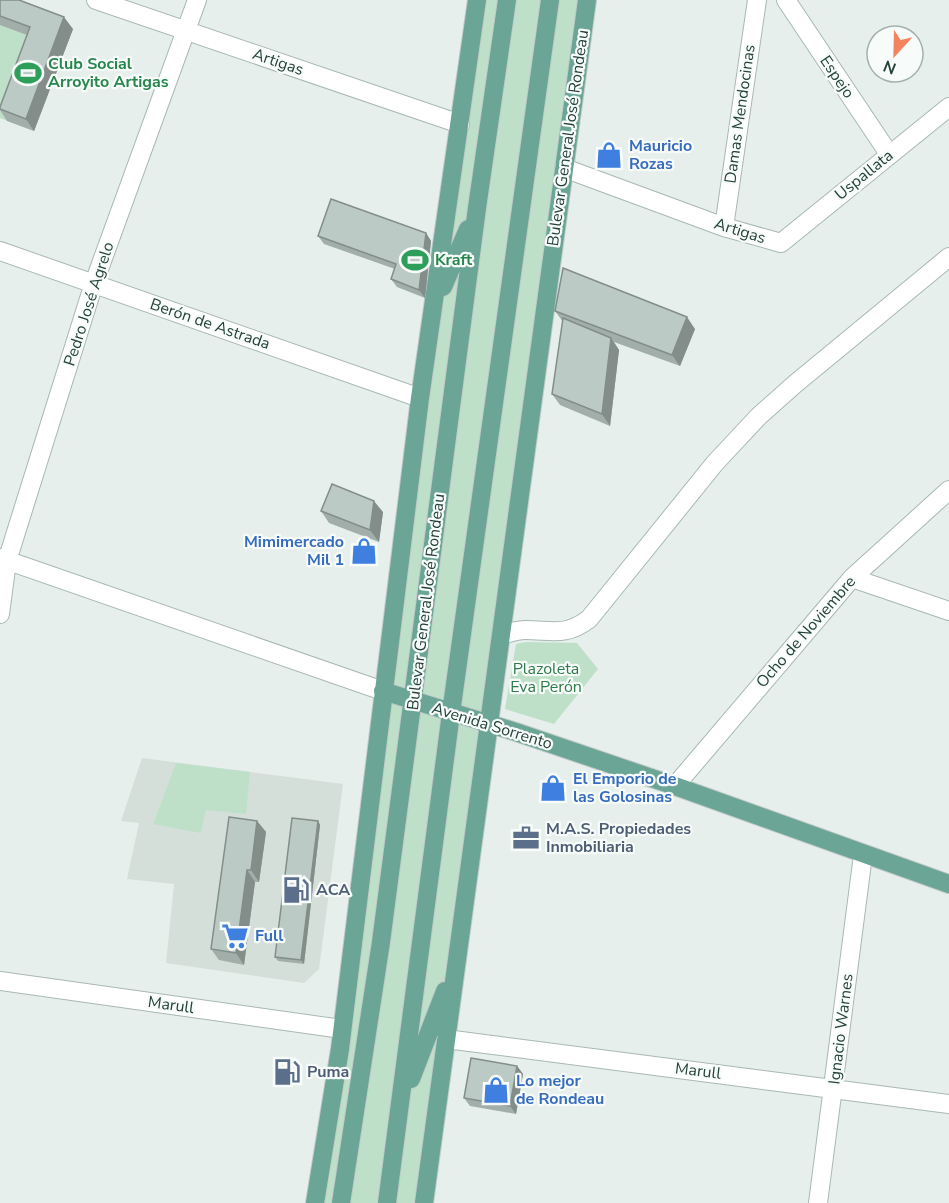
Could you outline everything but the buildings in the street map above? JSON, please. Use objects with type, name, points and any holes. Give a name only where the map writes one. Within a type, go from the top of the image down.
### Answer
[{"type":"main road","name":"Bulevar General José Rondeau","points":[[315,1203],[340,1049],[420,398],[477,0]]},
{"type":"main road","name":"Bulevar General José Rondeau","points":[[341,1203],[381,942],[477,208],[507,0]]},
{"type":"main road","points":[[387,1203],[451,713],[550,0]]},
{"type":"main road","name":"Bulevar General José Rondeau","points":[[424,1203],[587,0]]},
{"type":"main road","points":[[433,309],[477,208]]},
{"type":"main road","name":"Avenida Sorrento","points":[[383,691],[675,786],[949,884]]},
{"type":"main road","points":[[340,1049],[381,942]]},
{"type":"main road","points":[[400,1106],[456,963]]},
{"type":"street","name":"Artigas","points":[[96,0],[460,124]]},
{"type":"street","name":"Pedro José Agrelo","points":[[0,614],[3,560],[94,284],[197,0]]},
{"type":"street","name":"Damas Mendocinas","points":[[724,227],[756,0]]},
{"type":"street","name":"Espejo","points":[[786,0],[889,154]]},
{"type":"street","name":"Uspallata","points":[[781,243],[949,107]]},
{"type":"street","name":"Artigas","points":[[564,168],[724,227],[781,243]]},
{"type":"street","name":"Berón de Astrada","points":[[0,250],[420,398]]},
{"type":"street","points":[[501,635],[522,630],[576,629],[589,619],[716,463],[759,416],[949,257]]},
{"type":"street","name":"Ocho de Noviembre","points":[[675,786],[852,578],[949,490]]},
{"type":"street","name":"Avenida Sorrento","points":[[3,560],[383,691]]},
{"type":"street","points":[[852,578],[949,611]]},
{"type":"street","name":"Ignacio Warnes","points":[[818,1203],[864,855]]},
{"type":"street","name":"Marull","points":[[0,981],[342,1029]]},
{"type":"street","name":"Marull","points":[[446,1039],[949,1104]]},
{"type":"shaded area","points":[[142,758],[343,784],[319,969],[304,983],[166,963],[174,884],[127,879],[139,823],[121,821]]},
{"type":"green space","points":[[477,0],[587,0],[424,1203],[315,1203]]},
{"type":"green space","name":"Club Social Arroyito Artigas","points":[[0,1],[73,29],[34,131],[0,118]]},
{"type":"green space","name":"Plazoleta Eva Perón","points":[[526,642],[577,643],[598,669],[554,724],[505,709],[516,644]]},
{"type":"green space","points":[[176,763],[250,772],[246,814],[206,810],[201,833],[153,824]]},
{"type":"place","name":"Club Social Arroyito Artigas","points":[[28,73]]},
{"type":"place","name":"Mauricio Rozas","points":[[609,155]]},
{"type":"place","name":"Kraft","points":[[415,260]]},
{"type":"place","name":"Mimimercado Mil 1","points":[[364,551]]},
{"type":"place","name":"El Emporio de las Golosinas","points":[[553,788]]},
{"type":"place","name":"M.A.S. Propiedades Inmobiliaria","points":[[526,838]]},
{"type":"place","name":"ACA","points":[[296,890]]},
{"type":"place","name":"Full","points":[[235,936]]},
{"type":"place","name":"Puma","points":[[287,1072]]},
{"type":"place","name":"Lo mejor de Rondeau","points":[[496,1090]]}]
